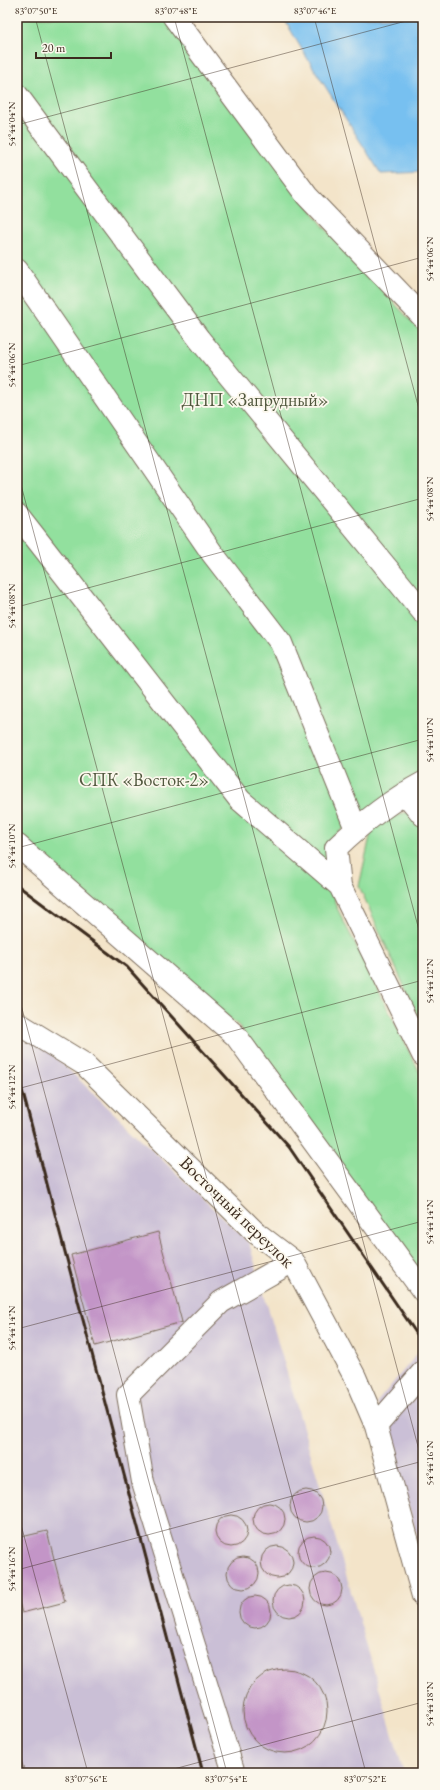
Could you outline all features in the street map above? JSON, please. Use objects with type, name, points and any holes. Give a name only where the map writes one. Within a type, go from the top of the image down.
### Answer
[{"type":"street","points":[[174,17],[307,196],[423,317]]},
{"type":"street","points":[[17,95],[199,339],[423,612]]},
{"type":"street","points":[[17,270],[212,553],[281,643],[356,829]]},
{"type":"street","points":[[17,514],[240,800],[340,886]]},
{"type":"street","points":[[423,815],[414,788],[356,829],[336,848],[340,886],[423,1055]]},
{"type":"street","points":[[17,845],[236,1036],[423,1291]]},
{"type":"street","name":"Восточный переулок","points":[[17,1023],[84,1064],[255,1232],[293,1261],[355,1377],[376,1426],[423,1596]]},
{"type":"street","points":[[234,1773],[143,1482],[128,1395],[221,1302],[293,1261]]},
{"type":"street","points":[[376,1426],[423,1372]]},
{"type":"shaded area","points":[[17,1020],[249,1243],[404,1773],[17,1773]]},
{"type":"shaded area","points":[[423,1347],[423,1555],[377,1402]]},
{"type":"green space","points":[[17,17],[164,17],[324,227],[423,334],[423,771],[329,839],[335,904],[423,1079],[423,1284],[240,1027],[17,839]]},
{"type":"green space","points":[[423,807],[423,1028],[359,886],[373,823]]},
{"type":"water","points":[[283,17],[423,17],[423,172],[381,174],[304,53]]},
{"type":"building","points":[[158,1232],[182,1322],[95,1346],[71,1255]]},
{"type":"building","points":[[303,1490],[309,1490],[318,1494],[322,1506],[318,1518],[309,1522],[303,1522],[294,1518],[290,1509],[290,1503],[294,1494]]},
{"type":"building","points":[[266,1503],[272,1503],[281,1507],[285,1519],[281,1531],[272,1535],[266,1535],[257,1531],[253,1522],[253,1516],[257,1507]]},
{"type":"building","points":[[228,1515],[234,1515],[243,1519],[247,1531],[243,1543],[234,1547],[228,1547],[219,1543],[215,1534],[215,1528],[219,1519]]},
{"type":"building","points":[[47,1531],[65,1602],[22,1613],[17,1594],[17,1538]]},
{"type":"building","points":[[311,1536],[317,1536],[326,1540],[330,1552],[326,1564],[317,1568],[311,1568],[302,1564],[298,1555],[298,1549],[302,1540]]},
{"type":"building","points":[[274,1546],[280,1546],[289,1550],[293,1562],[289,1574],[280,1578],[274,1578],[265,1574],[261,1565],[261,1559],[265,1550]]},
{"type":"building","points":[[240,1557],[246,1557],[255,1561],[259,1573],[255,1585],[246,1589],[240,1589],[231,1585],[227,1576],[227,1570],[231,1561]]},
{"type":"building","points":[[323,1573],[329,1573],[338,1577],[342,1589],[338,1601],[329,1605],[323,1605],[314,1601],[310,1592],[310,1586],[314,1577]]},
{"type":"building","points":[[286,1585],[292,1585],[301,1589],[305,1601],[301,1613],[292,1617],[286,1617],[277,1613],[273,1604],[273,1598],[277,1589]]},
{"type":"building","points":[[252,1596],[258,1596],[267,1600],[271,1612],[267,1624],[258,1628],[252,1628],[243,1624],[239,1615],[239,1609],[243,1600]]},
{"type":"building","points":[[285,1669],[301,1672],[315,1681],[324,1695],[327,1711],[324,1727],[315,1741],[301,1750],[285,1753],[269,1750],[255,1741],[246,1727],[243,1711],[246,1695],[255,1681],[269,1672]]},
{"type":"building","points":[[17,1747],[25,1773],[17,1773]]},
{"type":"railway","points":[[17,885],[127,967],[289,1147],[423,1343]]},
{"type":"railway","points":[[17,1075],[203,1773]]},
{"type":"park label","name":"ДНП «Запрудный»","points":[[255,400]]},
{"type":"park label","name":"СПК «Восток-2»","points":[[144,780]]}]
